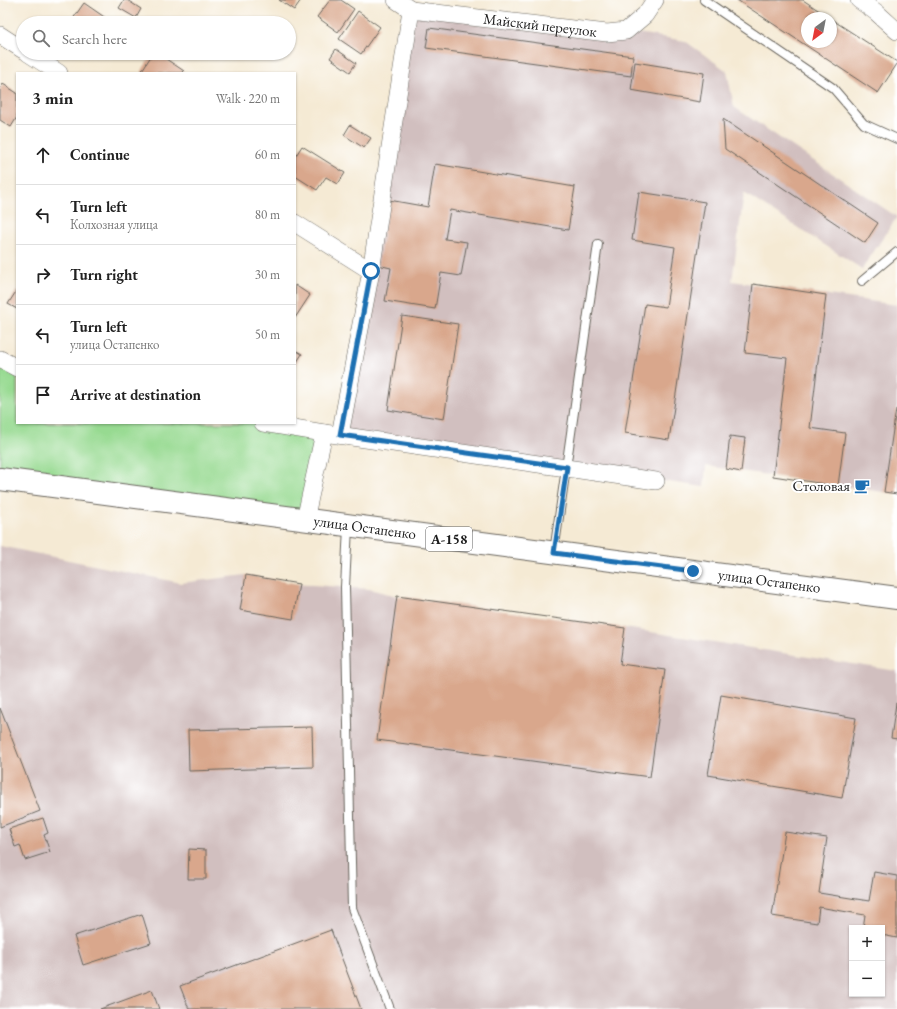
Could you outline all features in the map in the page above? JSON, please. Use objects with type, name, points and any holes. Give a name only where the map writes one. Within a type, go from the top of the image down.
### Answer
[{"type":"main road","name":"улица Остапенко","points":[[0,479],[897,598]]},
{"type":"street","points":[[305,520],[332,434],[371,271],[411,10],[396,0]]},
{"type":"street","name":"Майский переулок","points":[[411,10],[607,33],[626,31],[645,15],[655,0]]},
{"type":"street","points":[[859,0],[876,12],[897,31]]},
{"type":"street","points":[[0,35],[16,45]]},
{"type":"street","points":[[39,60],[57,72]]},
{"type":"street","points":[[296,224],[371,271]]},
{"type":"street","points":[[0,359],[16,367]]},
{"type":"street","points":[[269,424],[656,480]]},
{"type":"lane","points":[[704,0],[833,88],[864,124],[897,140]]},
{"type":"lane","points":[[554,553],[598,244]]},
{"type":"lane","points":[[862,281],[897,252]]},
{"type":"lane","points":[[348,525],[346,587],[352,908],[390,1009]]},
{"type":"shaded area","points":[[411,10],[626,31],[685,41],[727,71],[734,107],[897,217],[862,269],[744,193],[732,281],[897,305],[897,494],[706,466],[704,487],[340,435]]},
{"type":"shaded area","points":[[0,546],[181,583],[246,575],[299,584],[369,589],[397,596],[625,628],[897,671],[897,1009],[0,1009]]},
{"type":"green space","points":[[0,359],[16,367],[16,424],[269,424],[324,433],[305,520],[0,479]]},
{"type":"building","points":[[124,0],[127,0],[141,9],[137,16],[133,16],[119,8]]},
{"type":"building","points":[[279,0],[301,0],[294,10]]},
{"type":"building","points":[[330,0],[341,0],[354,9],[338,32],[317,17]]},
{"type":"building","points":[[737,0],[803,0],[821,12],[801,12],[801,42]]},
{"type":"building","points":[[84,3],[103,16],[75,16]]},
{"type":"building","points":[[358,11],[380,27],[361,54],[339,39]]},
{"type":"building","points":[[837,23],[897,62],[878,93],[810,48],[837,48]]},
{"type":"building","points":[[429,28],[633,56],[631,76],[426,48]]},
{"type":"building","points":[[336,49],[356,63],[350,72],[330,58]]},
{"type":"building","points":[[149,60],[168,60],[184,71],[183,72],[141,72]]},
{"type":"building","points":[[635,62],[704,73],[700,102],[631,90]]},
{"type":"building","points":[[3,84],[16,92],[16,119],[11,127],[0,120],[0,89]]},
{"type":"building","points":[[723,119],[878,223],[865,243],[725,149]]},
{"type":"building","points":[[350,125],[371,138],[364,148],[344,135]]},
{"type":"building","points":[[302,146],[345,173],[338,184],[326,177],[317,190],[296,177],[296,155]]},
{"type":"building","points":[[435,164],[575,187],[568,230],[450,210],[445,239],[467,242],[461,276],[441,273],[435,309],[385,301],[391,268],[378,265],[389,200],[428,207]]},
{"type":"building","points":[[639,192],[705,202],[669,440],[625,433],[645,304],[666,307],[675,247],[632,240]]},
{"type":"building","points":[[753,284],[826,295],[810,428],[845,433],[838,486],[773,476],[787,358],[745,353]]},
{"type":"building","points":[[296,286],[310,295],[296,316]]},
{"type":"building","points":[[16,292],[16,308],[8,304]]},
{"type":"building","points":[[402,316],[458,324],[444,419],[388,410]]},
{"type":"building","points":[[296,351],[302,354],[296,363]]},
{"type":"building","points":[[897,409],[897,494],[884,492]]},
{"type":"building","points":[[730,436],[745,438],[741,472],[726,469]]},
{"type":"building","points":[[246,575],[299,584],[293,619],[240,610]]},
{"type":"building","points":[[397,596],[625,628],[620,664],[665,670],[650,777],[377,740]]},
{"type":"building","points":[[721,695],[856,718],[842,798],[708,775]]},
{"type":"building","points":[[897,703],[897,739],[891,738]]},
{"type":"building","points":[[0,708],[40,811],[0,827]]},
{"type":"building","points":[[312,727],[313,767],[189,771],[188,730]]},
{"type":"building","points":[[43,818],[48,833],[44,835],[50,852],[25,860],[20,845],[15,847],[9,829]]},
{"type":"building","points":[[785,832],[827,838],[819,893],[869,901],[874,872],[897,876],[897,938],[885,936],[885,925],[863,925],[865,915],[819,907],[817,923],[772,916]]},
{"type":"building","points":[[189,849],[206,850],[206,879],[188,879]]},
{"type":"building","points":[[142,914],[151,943],[83,965],[74,936]]},
{"type":"building","points":[[331,930],[361,1009],[189,1009],[180,986]]},
{"type":"building","points":[[152,990],[159,1009],[100,1009]]},
{"type":"place","name":"Столовая","points":[[862,486]]},
{"type":"route","points":[[371,271],[340,435],[567,467],[554,553],[693,571]]}]
